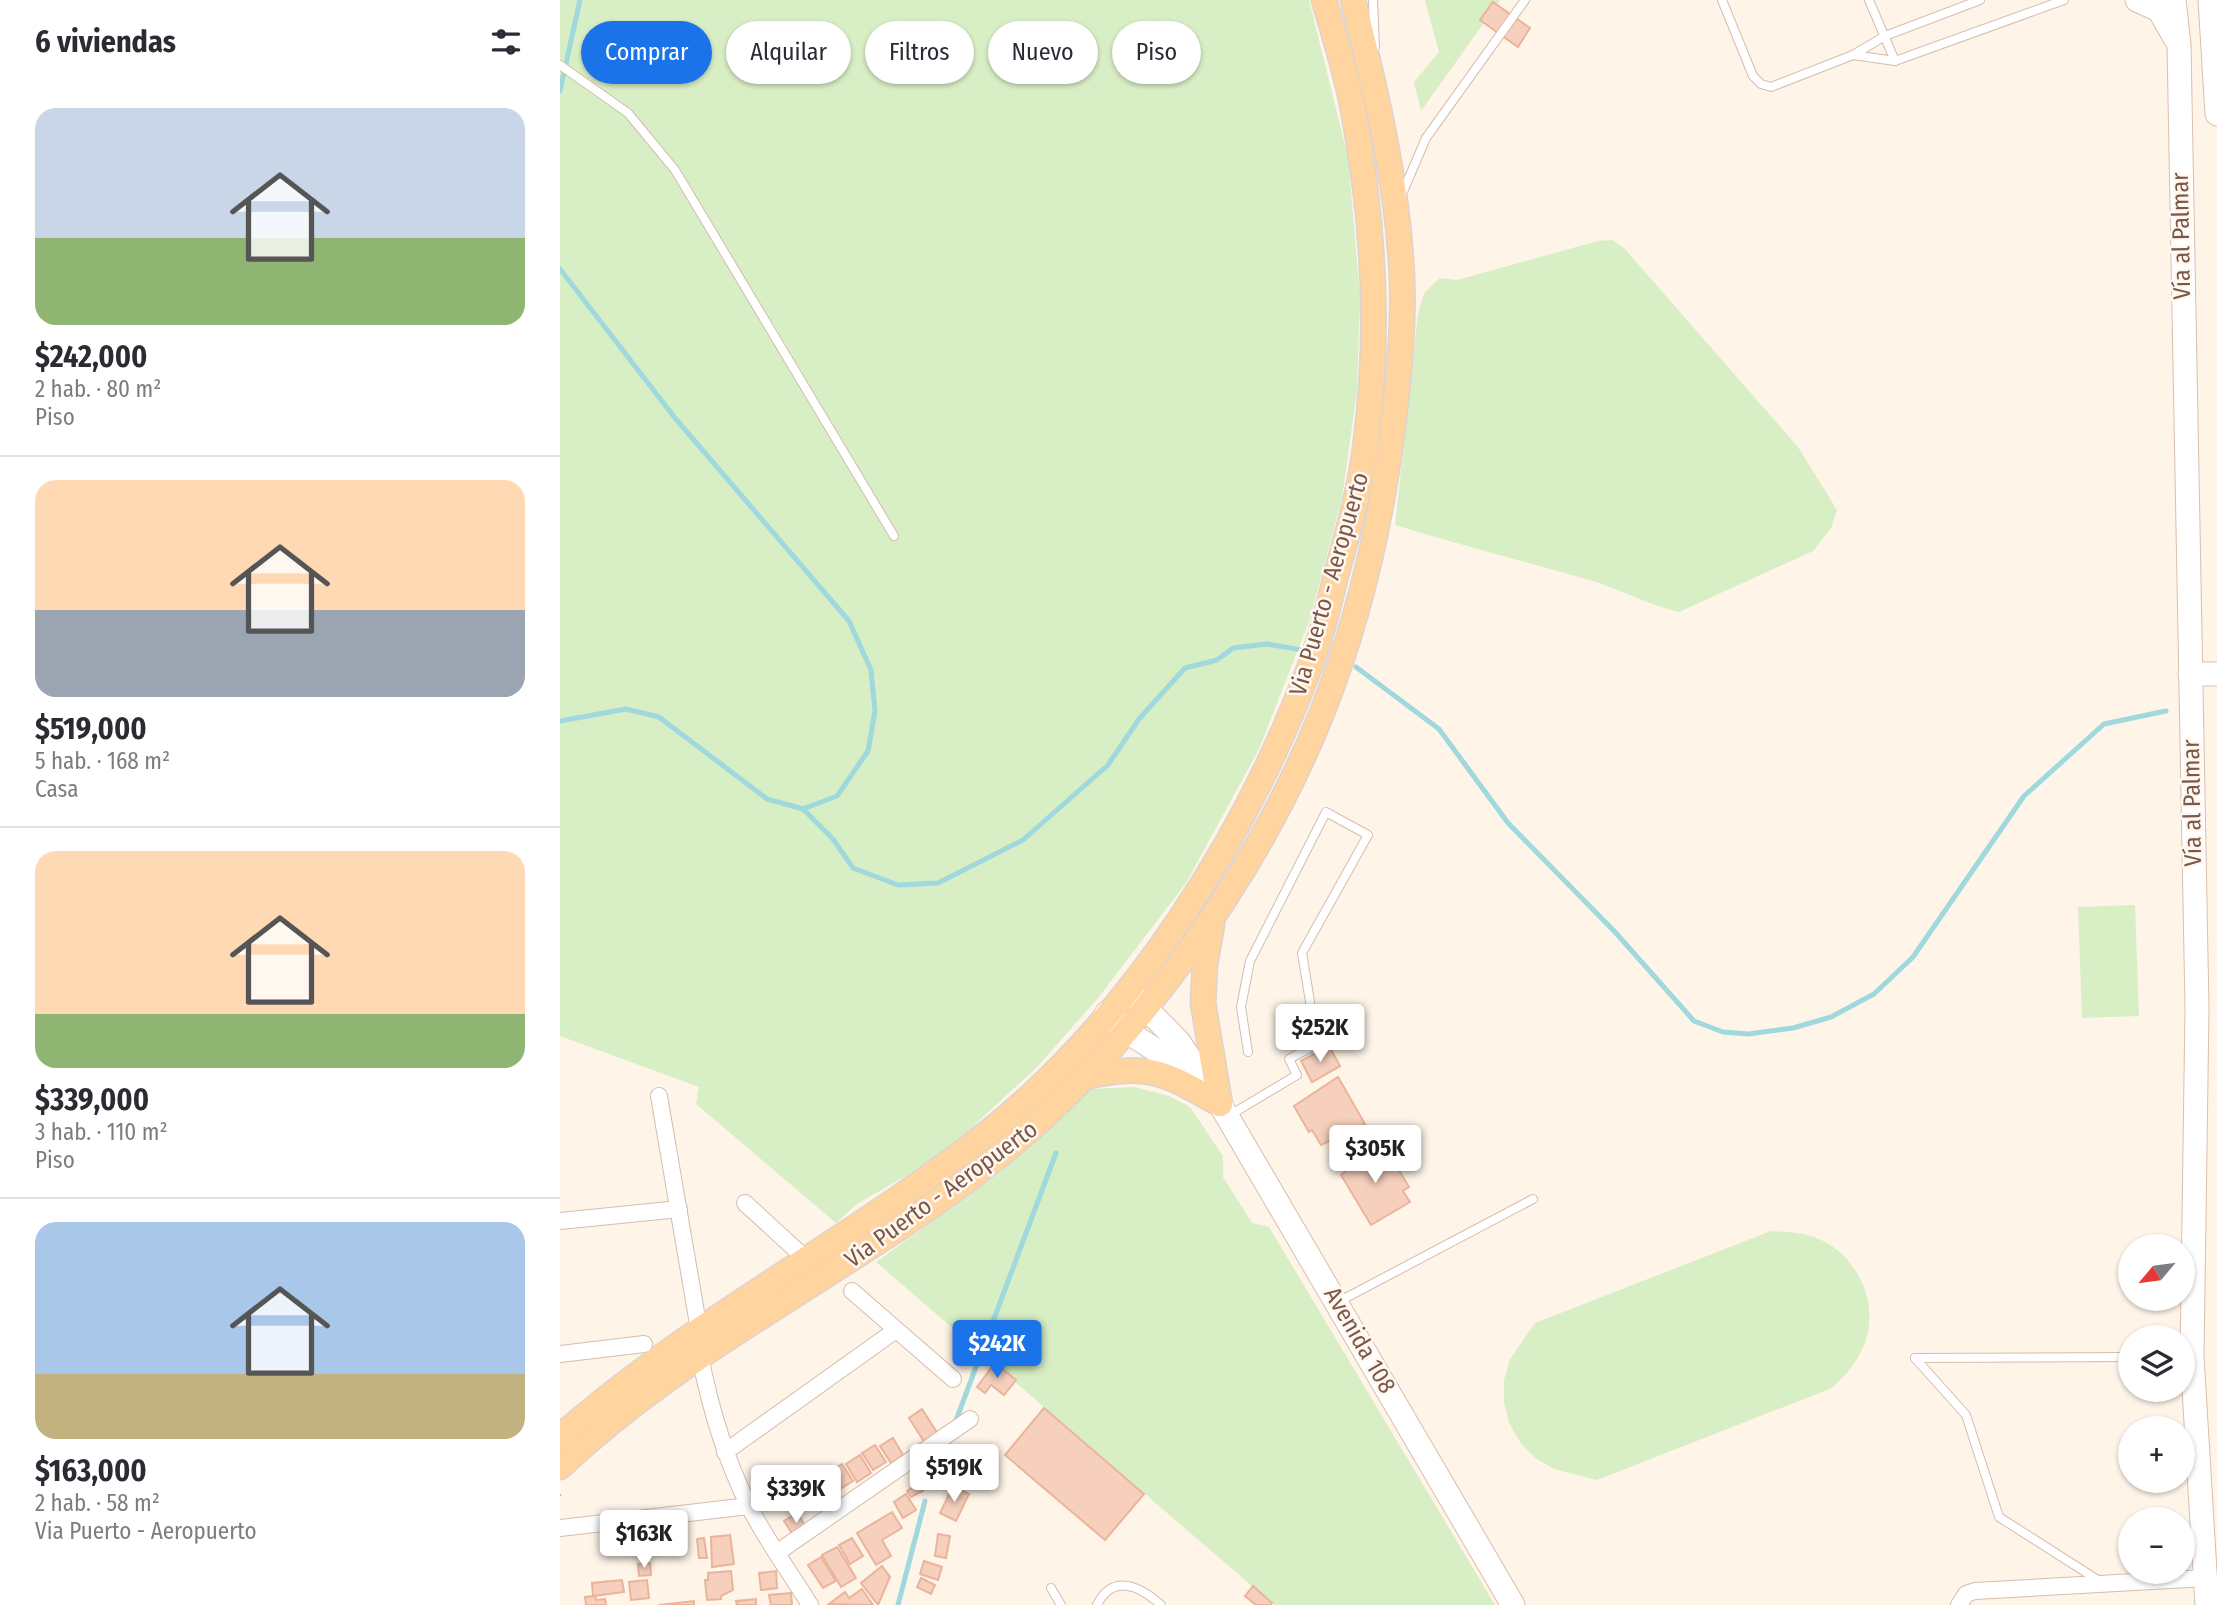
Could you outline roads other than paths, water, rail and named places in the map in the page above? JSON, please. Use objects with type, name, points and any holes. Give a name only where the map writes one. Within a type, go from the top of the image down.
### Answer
[{"type":"main road","name":"Via Puerto - Aeropuerto","points":[[560,1437],[699,1331],[917,1188],[1000,1122],[1069,1056],[1127,990],[1179,924],[1229,839],[1293,711],[1312,661],[1358,496],[1367,438],[1373,311],[1368,210],[1351,99],[1325,0]]},
{"type":"main road","name":"Via Puerto - Aeropuerto","points":[[560,1467],[700,1356],[831,1273],[978,1173],[1045,1117],[1148,1007],[1238,881],[1295,780],[1324,711],[1359,608],[1384,498],[1398,386],[1402,281],[1396,210],[1377,95],[1353,0]]},
{"type":"main road","points":[[2137,0],[2159,10],[2179,45]]},
{"type":"main road","name":"Vía al Palmar","points":[[2174,0],[2179,45],[2197,1009],[2188,1325]]},
{"type":"main road","points":[[2210,0],[2217,114]]},
{"type":"main road","points":[[2190,674],[2217,674]]},
{"type":"main road","points":[[1213,919],[1205,964],[1203,1003],[1224,1110]]},
{"type":"main road","name":"Avenida 108","points":[[1127,990],[1148,1007],[1179,1042],[1224,1110],[1513,1605]]},
{"type":"main road","name":"Avenida 108","points":[[1106,1014],[1126,1031],[1201,1079]]},
{"type":"main road","points":[[1084,1077],[1125,1069],[1149,1070],[1180,1082],[1224,1110]]},
{"type":"main road","name":"Vía al Palmar","points":[[2191,1402],[2207,1605]]},
{"type":"street","points":[[659,1096],[699,1331]]},
{"type":"street","points":[[745,1203],[807,1260]]},
{"type":"street","points":[[560,1222],[679,1209]]},
{"type":"street","points":[[852,1291],[953,1379]]},
{"type":"street","points":[[725,1452],[896,1330]]},
{"type":"street","points":[[560,1354],[645,1344]]},
{"type":"street","points":[[700,1356],[725,1452],[749,1506],[810,1605]]},
{"type":"street","points":[[778,1552],[970,1419]]},
{"type":"street","points":[[560,1528],[749,1506]]},
{"type":"street","points":[[1959,1605],[1966,1594],[1975,1591],[2206,1578]]},
{"type":"lane","points":[[1373,0],[1377,95]]},
{"type":"lane","points":[[1368,210],[1396,210],[1426,138],[1525,0]]},
{"type":"lane","points":[[1722,0],[1753,76],[1765,86],[1775,86],[1853,55],[1885,36],[1980,0]]},
{"type":"lane","points":[[1869,0],[1895,61]]},
{"type":"lane","points":[[1853,55],[1895,61],[2064,0]]},
{"type":"lane","points":[[560,65],[573,71],[628,113],[674,170],[894,536]]},
{"type":"lane","points":[[1224,1110],[1297,1075],[1289,1059],[1317,1044],[1302,953],[1368,835],[1326,813],[1250,961],[1241,1007],[1248,1052]]},
{"type":"lane","points":[[1338,1302],[1533,1199]]},
{"type":"lane","points":[[2103,1584],[1999,1517],[1966,1415],[1915,1357],[2118,1357]]},
{"type":"lane","points":[[1097,1605],[1101,1597],[1115,1585],[1130,1584],[1161,1605]]},
{"type":"lane","points":[[1051,1588],[1061,1605]]},
{"type":"waterway","points":[[560,91],[580,0]]},
{"type":"waterway","points":[[560,269],[675,418],[849,621],[871,670],[875,711],[868,751],[837,796],[803,809],[767,799],[659,717],[626,709],[560,721]]},
{"type":"waterway","points":[[803,809],[833,839],[853,868],[898,885],[938,883],[1023,840],[1108,765],[1139,719],[1185,668],[1217,660],[1233,648],[1267,644],[1302,650]]},
{"type":"waterway","points":[[1356,667],[1439,729],[1508,823],[1615,932],[1694,1021],[1723,1032],[1748,1034],[1793,1028],[1831,1017],[1874,994],[1913,957],[2024,796],[2104,724],[2166,711]]},
{"type":"waterway","points":[[955,1423],[1056,1153]]},
{"type":"waterway","points":[[898,1605],[925,1501]]}]
